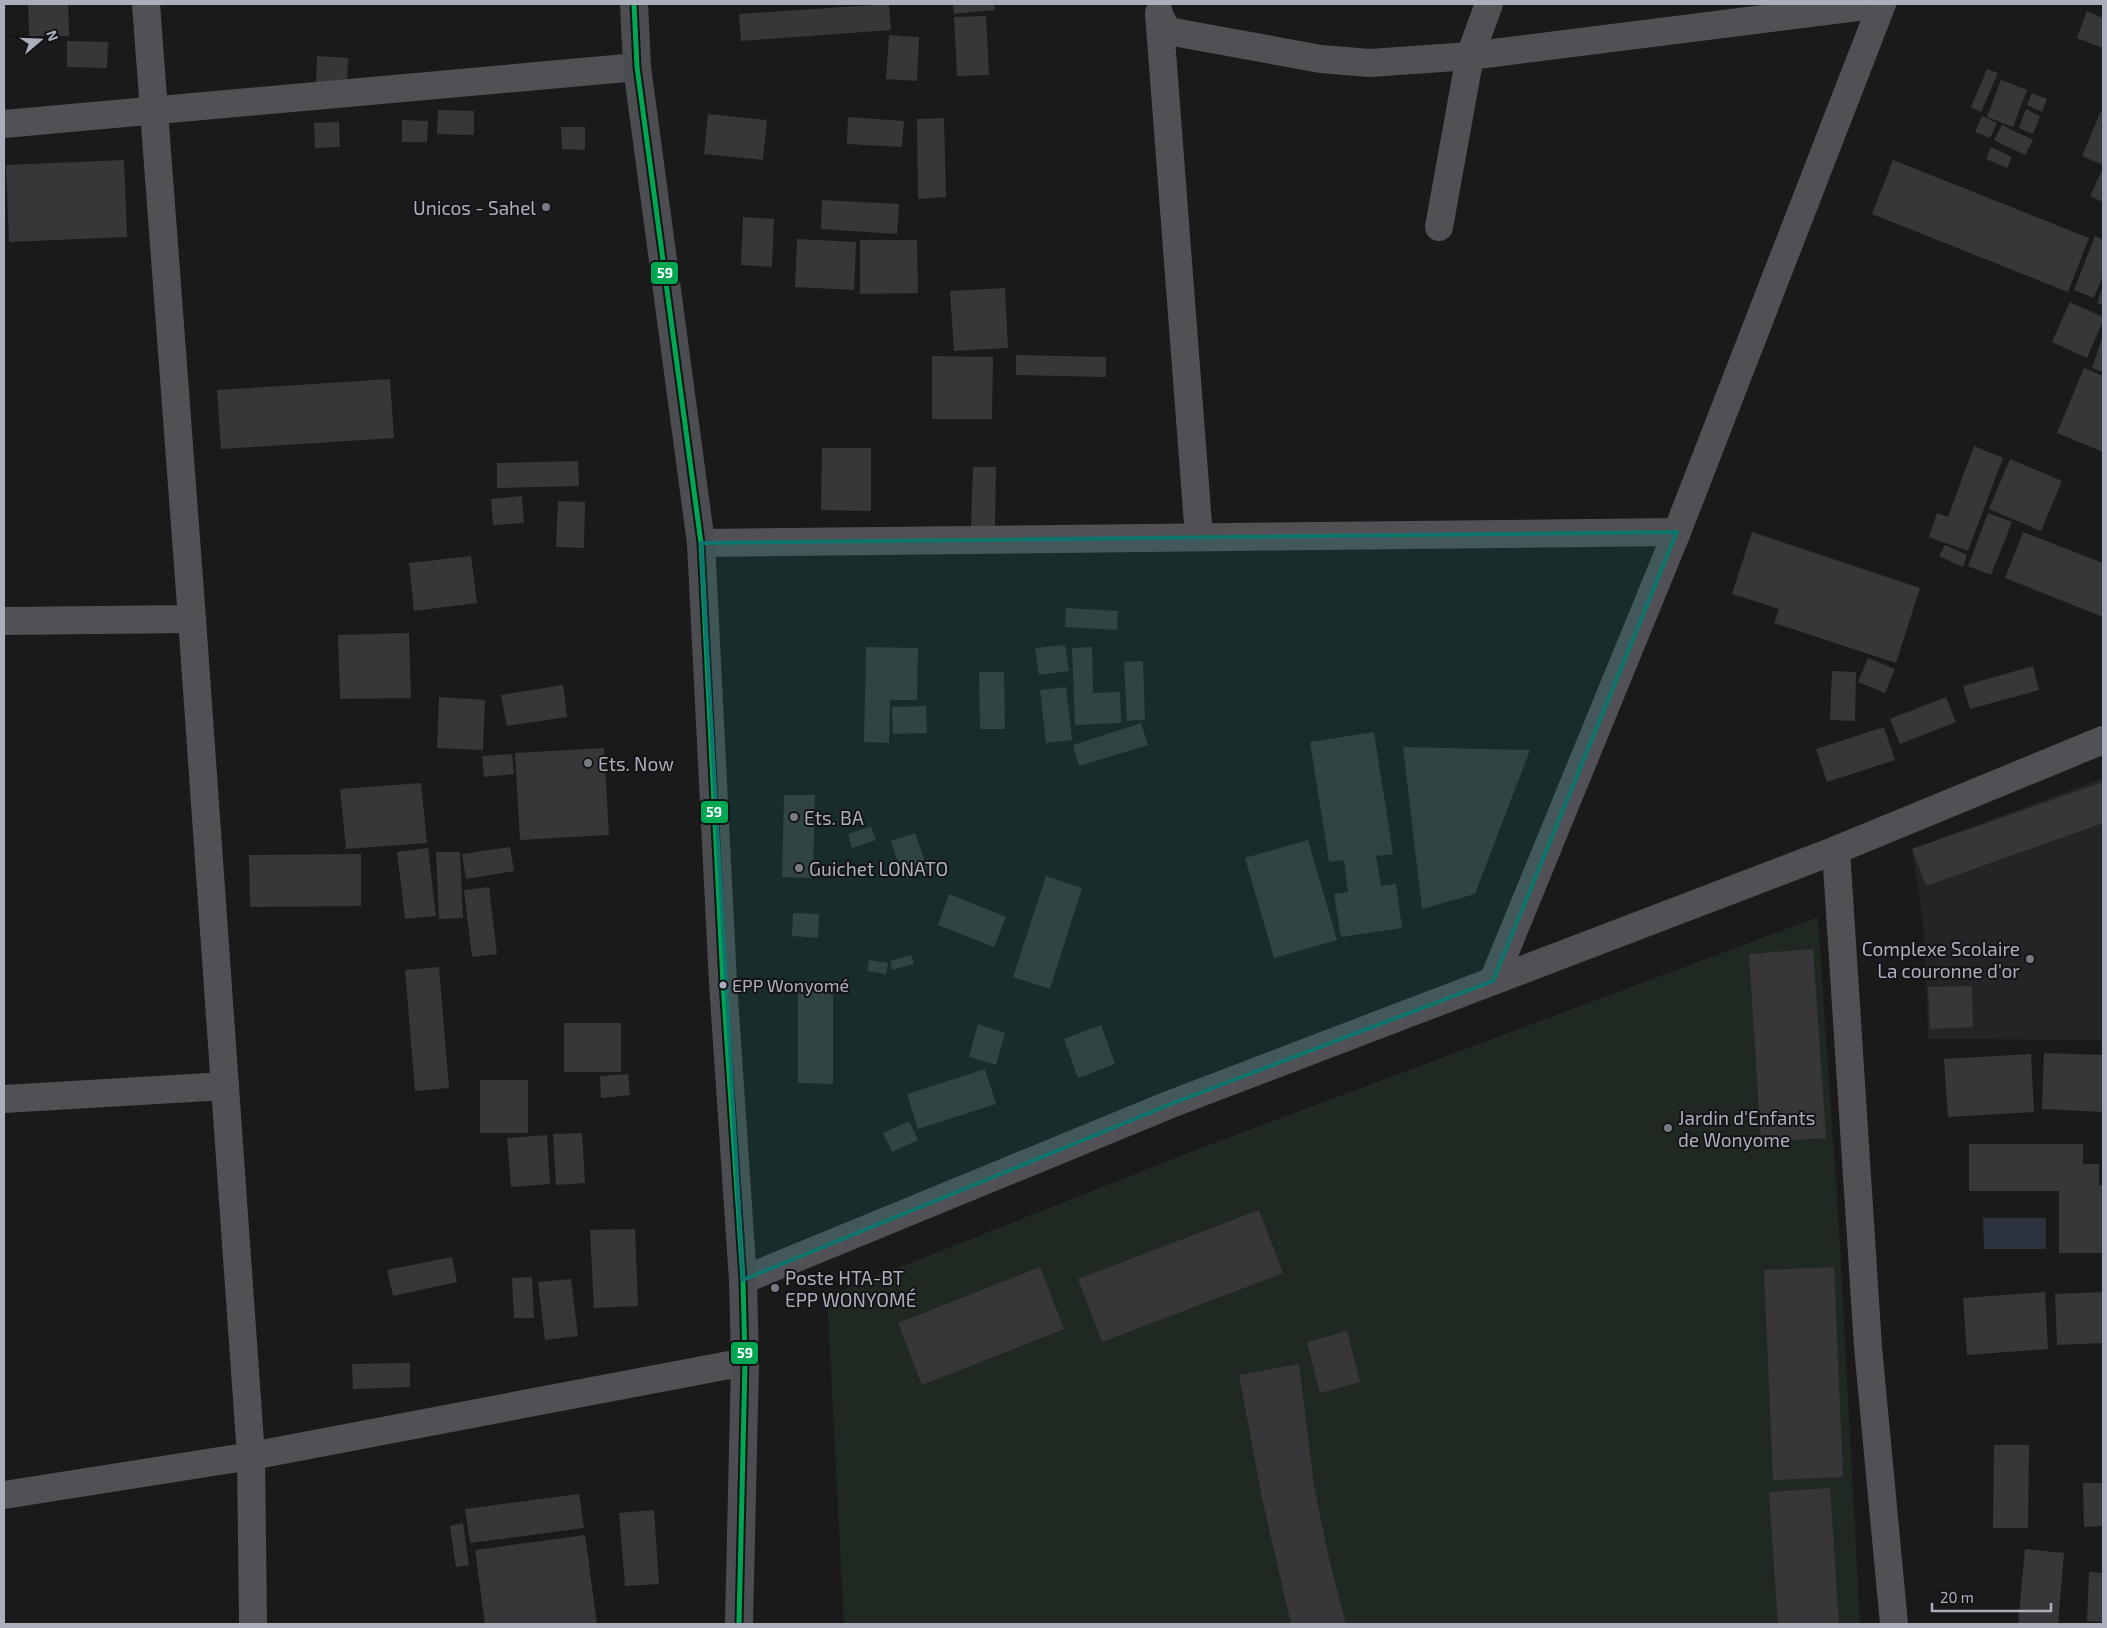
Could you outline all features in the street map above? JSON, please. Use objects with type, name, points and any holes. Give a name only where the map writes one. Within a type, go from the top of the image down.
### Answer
[{"type":"main road","points":[[634,4],[637,67],[701,544],[723,983],[743,1280],[745,1362],[739,1624]]},
{"type":"street","points":[[146,4],[192,619],[251,1456],[253,1624]]},
{"type":"street","points":[[1439,228],[1470,56],[1489,4]]},
{"type":"street","points":[[1158,9],[1168,31],[1321,59],[1370,63],[1470,56],[1881,4],[1677,532],[1493,981]]},
{"type":"street","points":[[1158,9],[1199,537]]},
{"type":"street","points":[[4,124],[637,67]]},
{"type":"street","points":[[701,544],[1677,532]]},
{"type":"street","points":[[4,621],[192,619]]},
{"type":"street","points":[[743,1280],[1171,1104],[1836,850],[2103,740]]},
{"type":"street","points":[[1836,850],[1867,1337],[1894,1624]]},
{"type":"street","points":[[4,1100],[225,1086]]},
{"type":"street","points":[[4,1495],[251,1456],[745,1362]]},
{"type":"highlighted area","points":[[1677,532],[1493,981],[1171,1104],[743,1280],[701,543]]},
{"type":"shaded area","name":"Complexe Scolaire La couronne d'or","points":[[2103,778],[2103,1040],[1928,1039],[1924,930],[1912,849]]},
{"type":"shaded area","points":[[1818,917],[1839,1228],[1860,1624],[844,1624],[827,1296],[1198,1149]]},
{"type":"shaded area","points":[[1983,1218],[2046,1218],[2046,1249],[1984,1249]]},
{"type":"building","points":[[28,4],[68,4],[69,36],[29,36]]},
{"type":"building","points":[[889,4],[891,30],[741,41],[739,14]]},
{"type":"building","points":[[953,4],[994,4],[995,10],[954,14]]},
{"type":"building","points":[[2087,11],[2103,18],[2103,48],[2077,38]]},
{"type":"building","points":[[986,16],[989,75],[957,76],[954,17]]},
{"type":"building","points":[[889,35],[919,37],[917,81],[886,79]]},
{"type":"building","points":[[67,41],[108,42],[107,68],[67,67]]},
{"type":"building","points":[[317,56],[348,58],[347,85],[316,83]]},
{"type":"building","points":[[1987,69],[1998,73],[1981,112],[1971,107]]},
{"type":"building","points":[[2001,80],[2027,90],[2013,127],[1987,117]]},
{"type":"building","points":[[2032,93],[2047,99],[2042,112],[2027,105]]},
{"type":"building","points":[[2026,109],[2040,116],[2033,134],[2019,128]]},
{"type":"building","points":[[438,110],[474,111],[474,135],[437,134]]},
{"type":"building","points":[[2101,111],[2103,112],[2103,165],[2082,156]]},
{"type":"building","points":[[708,114],[767,120],[763,160],[704,154]]},
{"type":"building","points":[[1982,116],[1997,123],[1990,138],[1975,132]]},
{"type":"building","points":[[848,117],[904,121],[902,147],[847,144]]},
{"type":"building","points":[[944,118],[946,197],[918,199],[917,119]]},
{"type":"building","points":[[402,120],[428,121],[427,142],[402,142]]},
{"type":"building","points":[[339,122],[340,147],[315,148],[314,123]]},
{"type":"building","points":[[2002,125],[2033,140],[2025,155],[1994,140]]},
{"type":"building","points":[[561,127],[585,127],[585,150],[562,149]]},
{"type":"building","points":[[1991,147],[2012,157],[2007,168],[1986,159]]},
{"type":"building","points":[[124,160],[127,237],[9,242],[6,165]]},
{"type":"building","points":[[1893,160],[2089,238],[2068,292],[1872,214]]},
{"type":"building","points":[[2103,168],[2103,202],[2090,196]]},
{"type":"building","points":[[822,200],[899,204],[897,234],[821,229]]},
{"type":"building","points":[[743,217],[774,219],[772,267],[741,265]]},
{"type":"building","points":[[2095,236],[2103,240],[2103,275],[2094,298],[2074,290]]},
{"type":"building","points":[[797,239],[856,242],[854,290],[795,287]]},
{"type":"building","points":[[860,240],[917,240],[918,293],[860,294]]},
{"type":"building","points":[[2103,286],[2103,305],[2097,303]]},
{"type":"building","points":[[1005,288],[1008,348],[954,351],[950,291]]},
{"type":"building","points":[[2070,302],[2103,317],[2087,358],[2052,342]]},
{"type":"building","points":[[2103,335],[2103,372],[2092,368]]},
{"type":"building","points":[[1016,355],[1106,357],[1106,377],[1016,375]]},
{"type":"building","points":[[932,356],[993,357],[992,419],[932,419]]},
{"type":"building","points":[[2084,368],[2103,376],[2103,452],[2057,433]]},
{"type":"building","points":[[390,379],[394,438],[221,449],[217,390]]},
{"type":"building","points":[[1974,446],[2003,458],[1968,551],[1929,537],[1937,513],[1948,517]]},
{"type":"building","points":[[822,448],[871,448],[871,511],[821,510]]},
{"type":"building","points":[[2010,459],[2062,481],[2041,531],[1989,509]]},
{"type":"building","points":[[578,461],[579,486],[497,488],[497,463]]},
{"type":"building","points":[[973,467],[996,467],[995,528],[971,527]]},
{"type":"building","points":[[522,496],[524,523],[493,525],[491,499]]},
{"type":"building","points":[[558,501],[585,502],[584,548],[556,547]]},
{"type":"building","points":[[1988,513],[2012,522],[1991,575],[1968,566]]},
{"type":"building","points":[[1752,532],[1920,588],[1896,663],[1774,623],[1779,609],[1732,594]]},
{"type":"building","points":[[2023,532],[2103,563],[2103,617],[2005,578]]},
{"type":"building","points":[[1945,545],[1967,555],[1963,567],[1939,556]]},
{"type":"building","points":[[471,556],[477,603],[414,611],[409,563]]},
{"type":"building","points":[[1066,608],[1118,611],[1117,630],[1065,627]]},
{"type":"building","points":[[409,633],[411,698],[340,699],[338,635]]},
{"type":"building","points":[[1065,645],[1069,671],[1039,675],[1035,648]]},
{"type":"building","points":[[866,647],[918,648],[917,700],[890,700],[889,743],[864,742]]},
{"type":"building","points":[[1092,647],[1093,693],[1120,692],[1121,723],[1075,725],[1072,648]]},
{"type":"building","points":[[1868,658],[1895,669],[1885,693],[1858,682]]},
{"type":"building","points":[[1143,661],[1145,720],[1127,721],[1124,662]]},
{"type":"building","points":[[2033,666],[2039,690],[1970,709],[1963,686]]},
{"type":"building","points":[[1832,671],[1856,672],[1855,721],[1830,720]]},
{"type":"building","points":[[979,672],[1004,672],[1005,729],[980,729]]},
{"type":"building","points":[[563,685],[567,717],[507,726],[501,695]]},
{"type":"building","points":[[1066,687],[1072,740],[1046,743],[1040,690]]},
{"type":"building","points":[[439,697],[485,700],[483,750],[437,748]]},
{"type":"building","points":[[1946,697],[1956,722],[1900,744],[1890,719]]},
{"type":"building","points":[[926,706],[927,733],[893,734],[892,707]]},
{"type":"building","points":[[1141,723],[1148,745],[1079,766],[1073,745]]},
{"type":"building","points":[[1884,727],[1895,760],[1827,782],[1816,749]]},
{"type":"building","points":[[1374,732],[1393,854],[1376,856],[1381,886],[1396,884],[1402,928],[1341,937],[1334,894],[1348,892],[1344,860],[1329,862],[1310,742]]},
{"type":"building","points":[[1403,747],[1530,750],[1475,894],[1422,909]]},
{"type":"building","points":[[604,748],[609,835],[520,840],[515,753]]},
{"type":"building","points":[[512,754],[514,774],[484,777],[482,756]]},
{"type":"building","points":[[2103,782],[2103,823],[1926,886],[1912,849]]},
{"type":"building","points":[[421,783],[427,843],[346,849],[340,789]]},
{"type":"building","points":[[784,795],[815,795],[813,878],[782,877]]},
{"type":"building","points":[[871,826],[876,840],[852,848],[848,834]]},
{"type":"building","points":[[915,833],[928,870],[903,878],[891,841]]},
{"type":"building","points":[[1308,840],[1337,940],[1274,958],[1245,858]]},
{"type":"building","points":[[510,847],[514,871],[466,879],[462,854]]},
{"type":"building","points":[[428,848],[436,916],[405,919],[397,852]]},
{"type":"building","points":[[436,852],[460,852],[463,918],[439,919]]},
{"type":"building","points":[[361,854],[361,906],[250,907],[249,855]]},
{"type":"building","points":[[1046,876],[1082,888],[1050,989],[1013,977]]},
{"type":"building","points":[[489,887],[497,954],[472,957],[464,890]]},
{"type":"building","points":[[949,894],[1006,917],[994,947],[938,925]]},
{"type":"building","points":[[793,913],[819,914],[818,938],[792,936]]},
{"type":"building","points":[[1813,949],[1826,1138],[1761,1142],[1749,954]]},
{"type":"building","points":[[911,955],[914,964],[892,970],[890,961]]},
{"type":"building","points":[[869,960],[888,963],[886,974],[867,971]]},
{"type":"building","points":[[439,967],[449,1088],[415,1091],[405,970]]},
{"type":"building","points":[[798,986],[833,986],[833,1084],[798,1083]]},
{"type":"building","points":[[1972,986],[1973,1027],[1930,1029],[1928,987]]},
{"type":"building","points":[[564,1023],[621,1023],[621,1072],[564,1072]]},
{"type":"building","points":[[978,1024],[1005,1033],[996,1065],[969,1057]]},
{"type":"building","points":[[1101,1025],[1115,1064],[1078,1078],[1064,1039]]},
{"type":"building","points":[[2044,1053],[2103,1055],[2103,1112],[2042,1109]]},
{"type":"building","points":[[2031,1054],[2034,1112],[1948,1117],[1944,1059]]},
{"type":"building","points":[[985,1069],[996,1104],[918,1129],[907,1094]]},
{"type":"building","points":[[628,1074],[630,1095],[601,1098],[600,1076]]},
{"type":"building","points":[[480,1080],[528,1080],[528,1133],[480,1133]]},
{"type":"building","points":[[909,1121],[918,1140],[892,1152],[883,1133]]},
{"type":"building","points":[[582,1133],[585,1183],[556,1185],[553,1134]]},
{"type":"building","points":[[547,1135],[550,1184],[511,1187],[507,1138]]},
{"type":"building","points":[[1969,1144],[2083,1144],[2083,1164],[2099,1164],[2099,1185],[2103,1185],[2103,1253],[2059,1253],[2059,1191],[1969,1191]]},
{"type":"building","points":[[1259,1210],[1283,1273],[1102,1342],[1078,1279]]},
{"type":"building","points":[[635,1229],[638,1306],[594,1308],[590,1230]]},
{"type":"building","points":[[452,1257],[457,1282],[393,1296],[387,1270]]},
{"type":"building","points":[[1040,1267],[1064,1329],[922,1385],[898,1323]]},
{"type":"building","points":[[1834,1267],[1843,1477],[1773,1480],[1764,1270]]},
{"type":"building","points":[[532,1277],[534,1318],[514,1318],[512,1278]]},
{"type":"building","points":[[571,1279],[578,1336],[545,1340],[538,1282]]},
{"type":"building","points":[[2045,1292],[2048,1349],[1967,1355],[1963,1298]]},
{"type":"building","points":[[2103,1292],[2103,1343],[2057,1345],[2055,1294]]},
{"type":"building","points":[[1347,1331],[1360,1382],[1320,1393],[1307,1342]]},
{"type":"building","points":[[410,1363],[410,1387],[353,1389],[352,1364]]},
{"type":"building","points":[[1299,1364],[1314,1486],[1329,1559],[1346,1624],[1291,1624],[1262,1498],[1239,1375]]},
{"type":"building","points":[[1994,1445],[2029,1445],[2028,1528],[1993,1528]]},
{"type":"building","points":[[2083,1483],[2103,1483],[2103,1526],[2084,1527]]},
{"type":"building","points":[[1830,1488],[1839,1624],[1778,1624],[1769,1492]]},
{"type":"building","points":[[579,1494],[584,1528],[470,1543],[465,1509]]},
{"type":"building","points":[[654,1510],[659,1584],[625,1586],[619,1513]]},
{"type":"building","points":[[463,1523],[469,1565],[456,1567],[450,1526]]},
{"type":"building","points":[[585,1535],[597,1624],[485,1624],[475,1550]]},
{"type":"building","points":[[2025,1549],[2064,1553],[2058,1624],[2018,1624]]},
{"type":"building","points":[[2089,1572],[2103,1573],[2103,1622],[2087,1621]]},
{"type":"transit line","name":"59","points":[[634,4],[637,67],[701,543],[723,983],[743,1280],[745,1362],[739,1624]]},
{"type":"place","name":"Unicos - Sahel","points":[[546,207]]},
{"type":"place","name":"Ets. Now","points":[[588,763]]},
{"type":"place","name":"Ets. BA","points":[[794,817]]},
{"type":"place","name":"Guichet LONATO","points":[[799,868]]},
{"type":"place","name":"Complexe Scolaire La couronne d'or","points":[[2030,959]]},
{"type":"place","name":"EPP Wonyomé","points":[[723,985]]},
{"type":"place","name":"Jardin d'Enfants de Wonyome","points":[[1668,1128]]},
{"type":"place","name":"Poste HTA-BT EPP WONYOMÉ","points":[[775,1288]]}]
